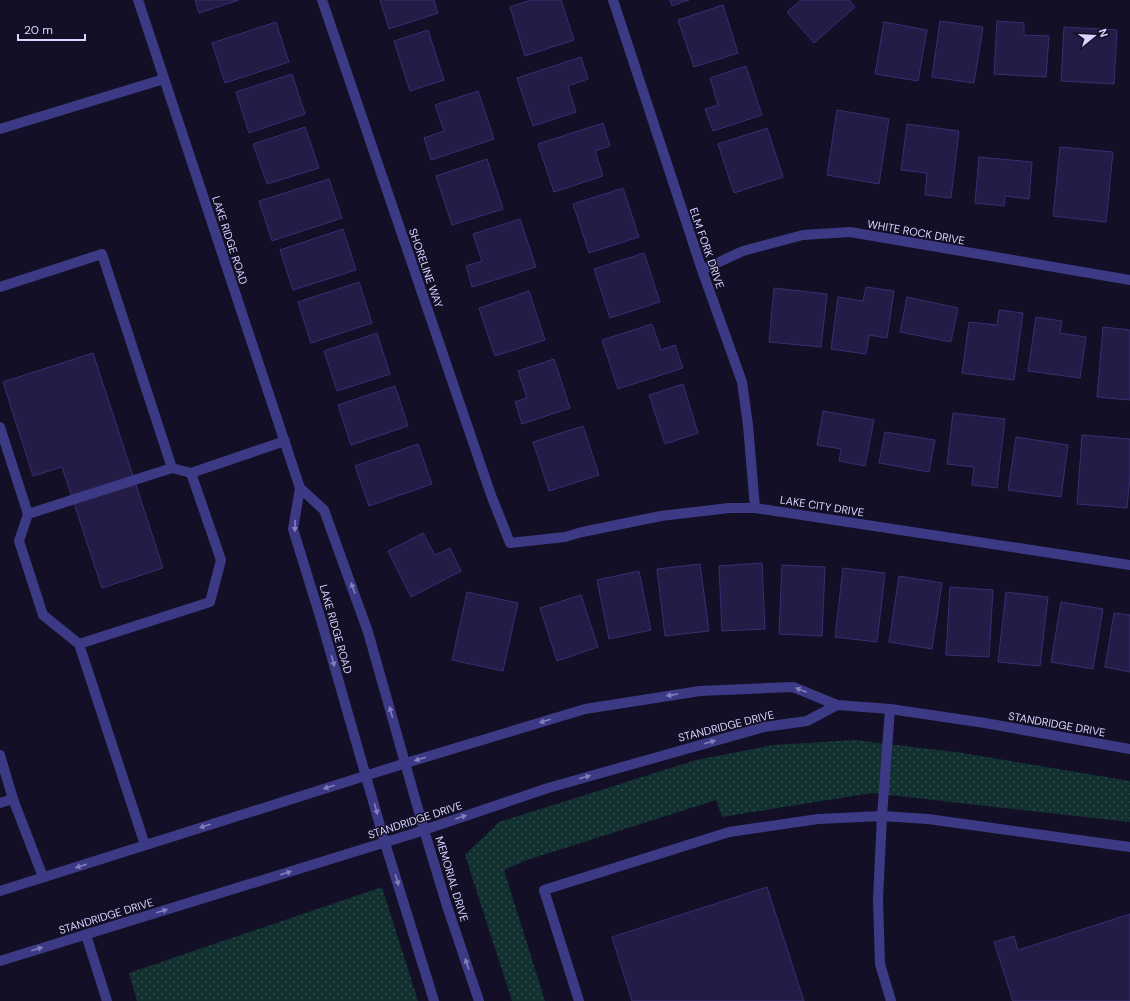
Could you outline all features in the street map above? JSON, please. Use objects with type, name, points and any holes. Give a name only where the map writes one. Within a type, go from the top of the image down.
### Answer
[{"type":"street","name":"LAKE RIDGE ROAD","points":[[138,0],[300,488],[293,529],[366,776]]},
{"type":"street","name":"SHORELINE WAY","points":[[322,0],[491,496],[510,543]]},
{"type":"street","name":"ELM FORK DRIVE","points":[[613,0],[702,270],[742,382],[748,425],[755,508]]},
{"type":"street","points":[[0,129],[164,79]]},
{"type":"street","name":"WHITE ROCK DRIVE","points":[[702,270],[743,251],[803,235],[850,232],[1130,280]]},
{"type":"street","points":[[0,287],[102,254],[172,468]]},
{"type":"street","points":[[0,427],[28,514],[18,541],[44,615],[79,644],[145,845]]},
{"type":"street","points":[[28,514],[172,468],[191,472],[285,442]]},
{"type":"street","points":[[79,644],[210,602],[221,560],[191,472]]},
{"type":"street","name":"LAKE RIDGE ROAD","points":[[300,488],[324,510],[368,632],[406,763]]},
{"type":"street","name":"LAKE CITY DRIVE","points":[[510,543],[565,537],[582,532],[661,516],[729,508],[755,508],[1130,565]]},
{"type":"street","name":"STANDRIDGE DRIVE","points":[[0,891],[406,763],[585,709],[700,691],[793,687],[837,705],[890,709],[1130,749]]},
{"type":"street","name":"STANDRIDGE DRIVE","points":[[0,961],[412,834],[548,788],[764,727],[807,721],[837,705]]},
{"type":"street","points":[[890,709],[882,816],[878,899],[880,964],[891,1001]]},
{"type":"street","points":[[0,755],[13,799],[43,877]]},
{"type":"street","name":"MEMORIAL DRIVE","points":[[406,763],[447,906],[479,1001]]},
{"type":"street","points":[[366,776],[434,1001]]},
{"type":"street","points":[[0,803],[13,799]]},
{"type":"street","points":[[579,1001],[544,890],[728,832],[818,819],[882,816],[928,819],[1130,847]]},
{"type":"street","points":[[86,935],[107,1001]]},
{"type":"green space","points":[[855,740],[963,753],[1130,781],[1130,822],[872,793],[722,817],[716,800],[524,861],[504,870],[545,1001],[512,1001],[465,855],[499,822],[696,760],[774,745]]},
{"type":"green space","points":[[382,887],[418,1001],[137,1001],[129,973]]},
{"type":"building","points":[[195,0],[239,0],[199,13]]},
{"type":"building","points":[[380,0],[434,0],[438,13],[389,29]]},
{"type":"building","points":[[531,0],[561,0],[574,40],[525,56],[510,7]]},
{"type":"building","points":[[670,0],[689,0],[672,6]]},
{"type":"building","points":[[801,0],[849,0],[855,7],[814,43],[787,12]]},
{"type":"building","points":[[723,5],[738,53],[694,67],[678,20]]},
{"type":"building","points":[[940,21],[983,27],[974,83],[932,77]]},
{"type":"building","points":[[997,21],[1024,23],[1024,35],[1049,36],[1046,77],[994,74]]},
{"type":"building","points":[[276,22],[289,62],[225,83],[212,43]]},
{"type":"building","points":[[884,22],[927,30],[918,81],[875,74]]},
{"type":"building","points":[[1064,27],[1117,30],[1114,84],[1061,81]]},
{"type":"building","points":[[428,30],[444,80],[410,91],[394,41]]},
{"type":"building","points":[[581,57],[588,79],[568,86],[576,112],[533,126],[517,78]]},
{"type":"building","points":[[746,66],[762,115],[713,131],[705,109],[718,105],[710,78]]},
{"type":"building","points":[[292,74],[305,114],[249,133],[236,92]]},
{"type":"building","points":[[478,91],[494,139],[431,160],[424,138],[444,131],[435,105]]},
{"type":"building","points":[[837,110],[889,119],[879,184],[827,175]]},
{"type":"building","points":[[603,123],[610,146],[595,151],[603,176],[554,192],[538,144]]},
{"type":"building","points":[[907,124],[959,131],[951,198],[925,195],[927,173],[901,170]]},
{"type":"building","points":[[305,127],[319,168],[267,184],[253,144]]},
{"type":"building","points":[[767,128],[783,177],[734,193],[718,144]]},
{"type":"building","points":[[1060,147],[1113,152],[1106,222],[1053,216]]},
{"type":"building","points":[[979,157],[1032,162],[1029,199],[1005,196],[1004,206],[975,203]]},
{"type":"building","points":[[487,159],[503,209],[452,225],[436,176]]},
{"type":"building","points":[[329,179],[342,218],[272,241],[259,201]]},
{"type":"building","points":[[623,188],[639,237],[589,253],[573,204]]},
{"type":"building","points":[[520,219],[536,267],[472,287],[466,266],[482,261],[473,234]]},
{"type":"building","points":[[343,229],[356,270],[293,290],[280,250]]},
{"type":"building","points":[[644,253],[660,302],[610,318],[594,269]]},
{"type":"building","points":[[359,282],[372,323],[311,343],[298,302]]},
{"type":"building","points":[[866,287],[894,291],[887,338],[869,335],[866,354],[831,349],[838,297],[863,301]]},
{"type":"building","points":[[774,288],[827,294],[821,347],[769,342]]},
{"type":"building","points":[[529,291],[545,340],[495,356],[479,308]]},
{"type":"building","points":[[907,297],[958,308],[951,342],[900,332]]},
{"type":"building","points":[[999,310],[1023,313],[1014,380],[962,373],[969,322],[997,325]]},
{"type":"building","points":[[1036,317],[1062,321],[1060,333],[1086,337],[1080,378],[1028,371]]},
{"type":"building","points":[[652,324],[661,350],[675,345],[683,368],[618,389],[602,340]]},
{"type":"building","points":[[1103,327],[1130,330],[1130,400],[1097,397]]},
{"type":"building","points":[[377,333],[390,374],[337,391],[324,351]]},
{"type":"building","points":[[93,353],[163,568],[102,588],[62,467],[33,476],[3,382]]},
{"type":"building","points":[[554,359],[570,408],[522,424],[515,402],[527,398],[518,371]]},
{"type":"building","points":[[683,384],[698,433],[665,444],[649,395]]},
{"type":"building","points":[[395,386],[408,426],[351,445],[338,405]]},
{"type":"building","points":[[823,411],[874,420],[865,466],[839,461],[841,449],[817,445]]},
{"type":"building","points":[[953,413],[1005,419],[997,488],[972,485],[974,467],[947,464]]},
{"type":"building","points":[[583,426],[599,475],[549,491],[533,442]]},
{"type":"building","points":[[885,432],[935,440],[929,472],[879,463]]},
{"type":"building","points":[[1082,435],[1130,439],[1130,477],[1127,508],[1077,504]]},
{"type":"building","points":[[1016,437],[1068,445],[1061,497],[1008,490]]},
{"type":"building","points":[[418,444],[432,484],[369,506],[355,466]]},
{"type":"building","points":[[423,533],[435,555],[450,548],[461,571],[411,597],[388,551]]},
{"type":"building","points":[[762,563],[765,629],[722,631],[719,566]]},
{"type":"building","points":[[700,564],[709,631],[665,636],[657,569]]},
{"type":"building","points":[[782,565],[825,567],[822,636],[779,634]]},
{"type":"building","points":[[843,568],[885,573],[877,642],[835,637]]},
{"type":"building","points":[[639,571],[651,630],[609,639],[597,580]]},
{"type":"building","points":[[899,576],[942,583],[932,649],[889,642]]},
{"type":"building","points":[[950,587],[993,590],[989,657],[946,655]]},
{"type":"building","points":[[467,592],[518,603],[503,671],[452,660]]},
{"type":"building","points":[[1006,592],[1048,597],[1040,666],[998,662]]},
{"type":"building","points":[[581,595],[598,647],[557,661],[540,608]]},
{"type":"building","points":[[1061,602],[1103,609],[1093,669],[1051,662]]},
{"type":"building","points":[[1114,613],[1130,615],[1130,672],[1105,667]]},
{"type":"building","points":[[767,887],[804,1001],[632,1001],[612,937]]},
{"type":"building","points":[[1130,914],[1130,1001],[1013,1001],[994,942],[1014,936],[1018,950]]}]
